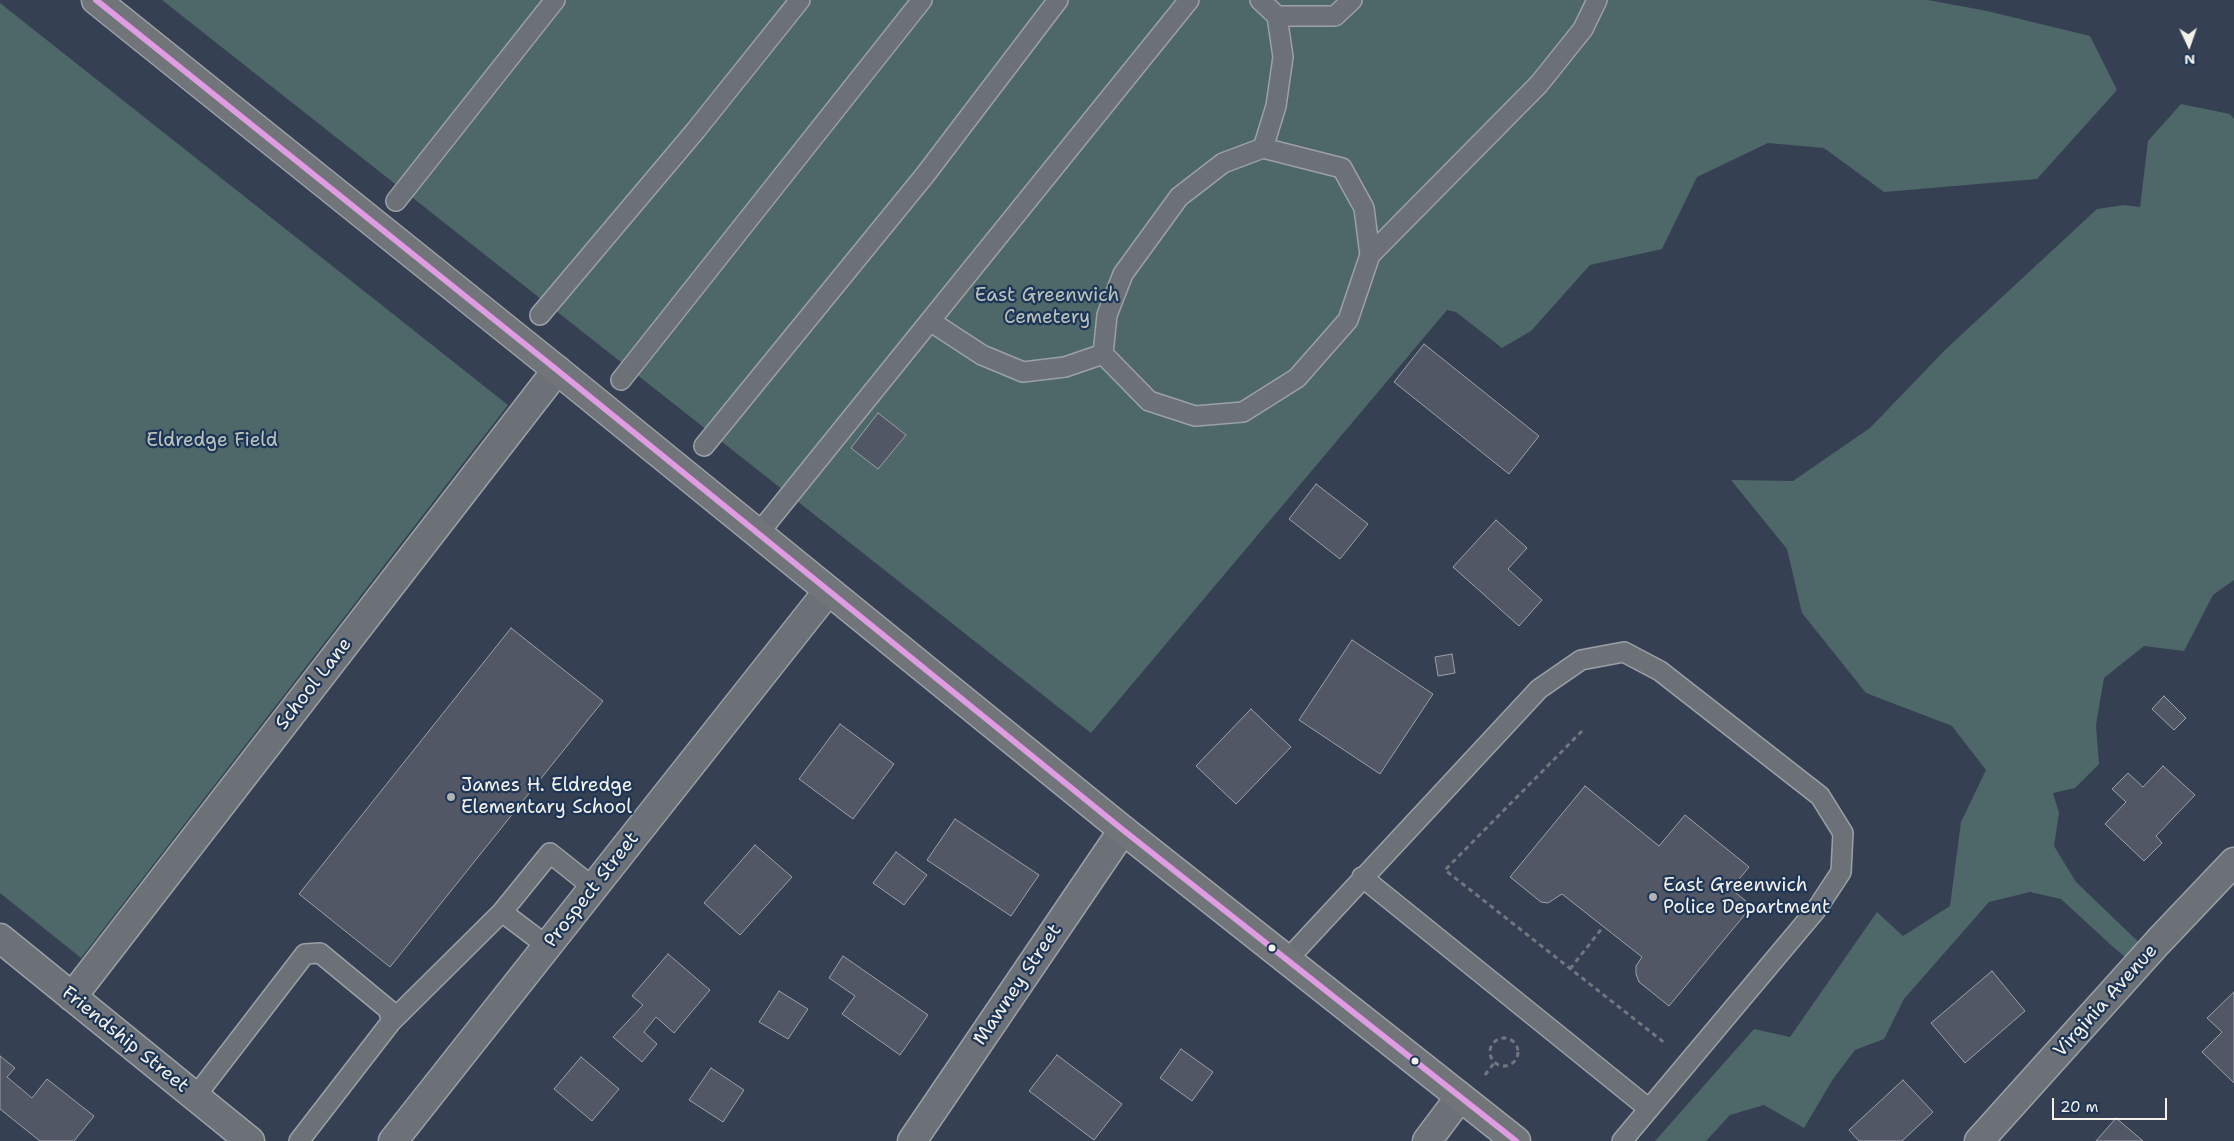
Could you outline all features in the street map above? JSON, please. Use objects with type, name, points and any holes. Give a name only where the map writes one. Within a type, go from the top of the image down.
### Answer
[{"type":"main road","points":[[96,0],[557,370],[1123,830],[1516,1141]]},
{"type":"street","name":"School Lane","points":[[72,997],[557,370]]},
{"type":"street","name":"Prospect Street","points":[[393,1141],[828,591]]},
{"type":"street","name":"Mawney Street","points":[[912,1141],[1123,830]]},
{"type":"street","name":"Virginia Avenue","points":[[1979,1141],[2158,942],[2234,862]]},
{"type":"street","name":"Friendship Street","points":[[1,940],[250,1141]]},
{"type":"street","points":[[1427,1141],[1460,1097]]},
{"type":"lane","points":[[396,201],[555,0]]},
{"type":"lane","points":[[540,315],[696,130],[800,0]]},
{"type":"lane","points":[[621,380],[922,0]]},
{"type":"lane","points":[[704,446],[925,176],[1058,0]]},
{"type":"lane","points":[[758,534],[1189,0]]},
{"type":"lane","points":[[1260,0],[1276,16],[1283,58],[1276,106],[1263,148]]},
{"type":"lane","points":[[1276,16],[1335,16],[1352,0]]},
{"type":"lane","points":[[1370,255],[1540,84],[1583,29],[1597,0]]},
{"type":"lane","points":[[1263,148],[1342,168],[1364,208],[1370,255],[1348,320],[1298,378],[1243,412],[1195,416],[1149,401],[1103,354],[1107,315],[1124,274],[1178,197],[1223,163],[1263,148]]},
{"type":"lane","points":[[930,320],[982,355],[1024,372],[1065,367],[1103,354]]},
{"type":"lane","points":[[1287,960],[1362,877],[1539,689],[1581,660],[1624,652],[1660,671],[1820,796],[1843,833],[1842,872],[1816,910],[1622,1141]]},
{"type":"lane","points":[[299,1141],[392,1022],[502,912],[550,853],[594,888]]},
{"type":"lane","points":[[1362,877],[1648,1108]]},
{"type":"lane","points":[[502,912],[547,946]]},
{"type":"lane","points":[[195,1097],[305,954],[320,953],[389,1010],[392,1022]]},
{"type":"path","points":[[1582,731],[1445,870],[1668,1046],[1674,1038]]},
{"type":"path","points":[[1570,969],[1603,927]]},
{"type":"path","points":[[1502,1036],[1513,1040],[1517,1046],[1518,1054],[1515,1061],[1509,1066],[1494,1063],[1488,1053],[1492,1042],[1502,1036]]},
{"type":"path","points":[[1484,1078],[1494,1063]]},
{"type":"green space","name":"East Greenwich Cemetery","points":[[162,0],[1928,0],[1987,11],[2090,36],[2117,90],[2037,179],[1884,192],[1824,148],[1768,143],[1697,177],[1662,249],[1590,265],[1531,331],[1502,348],[1456,312],[1447,310],[1091,733]]},
{"type":"green space","name":"Eldredge Field","points":[[0,3],[508,405],[81,958],[0,893]]},
{"type":"green space","points":[[2181,104],[2230,114],[2234,119],[2234,580],[2213,595],[2184,651],[2144,646],[2104,678],[2096,725],[2099,764],[2075,788],[2053,793],[2059,813],[2054,846],[2076,882],[2150,953],[2137,967],[2061,899],[2030,892],[1989,902],[1904,999],[1884,1039],[1855,1050],[1833,1079],[1804,1128],[1764,1105],[1730,1115],[1706,1141],[1655,1141],[1754,1029],[1790,1037],[1877,912],[1903,936],[1950,906],[1961,822],[1986,770],[1952,726],[1866,693],[1802,613],[1787,549],[1731,480],[1793,481],[1870,428],[1946,349],[2097,209],[2124,205],[2140,207],[2148,141]]},
{"type":"building","points":[[1424,344],[1539,436],[1509,474],[1394,382]]},
{"type":"building","points":[[878,413],[906,435],[878,469],[851,448]]},
{"type":"building","points":[[1316,484],[1368,524],[1340,559],[1289,519]]},
{"type":"building","points":[[1496,520],[1527,548],[1508,569],[1542,600],[1519,626],[1453,567]]},
{"type":"building","name":"James H. Eldredge Elementary School","points":[[511,628],[603,701],[390,967],[299,894]]},
{"type":"building","points":[[1352,640],[1433,694],[1380,774],[1299,720]]},
{"type":"building","points":[[1452,654],[1455,673],[1438,676],[1435,657]]},
{"type":"building","points":[[2164,696],[2186,718],[2174,730],[2152,709]]},
{"type":"building","points":[[1251,709],[1291,747],[1236,804],[1196,766]]},
{"type":"building","points":[[840,724],[894,764],[853,819],[799,779]]},
{"type":"building","points":[[2163,766],[2195,795],[2156,836],[2162,843],[2144,861],[2105,824],[2126,802],[2112,789],[2128,773],[2143,787]]},
{"type":"building","name":"East Greenwich Police Department","points":[[1585,786],[1659,846],[1685,815],[1749,867],[1731,889],[1752,906],[1669,1006],[1639,982],[1636,966],[1642,957],[1562,894],[1548,903],[1541,902],[1510,877]]},
{"type":"building","points":[[955,819],[1039,875],[1011,916],[927,860]]},
{"type":"building","points":[[755,845],[792,877],[740,935],[704,903]]},
{"type":"building","points":[[896,852],[927,875],[904,905],[873,883]]},
{"type":"building","points":[[668,954],[710,990],[674,1033],[656,1017],[644,1032],[657,1044],[642,1062],[613,1037],[643,1005],[632,996]]},
{"type":"building","points":[[843,956],[928,1015],[900,1055],[842,1014],[855,996],[829,978]]},
{"type":"building","points":[[1992,971],[2025,1011],[1965,1063],[1931,1023]]},
{"type":"building","points":[[779,991],[808,1009],[788,1039],[759,1022]]},
{"type":"building","points":[[2234,992],[2234,1083],[2202,1052],[2222,1032],[2207,1018]]},
{"type":"building","points":[[1181,1049],[1213,1072],[1192,1101],[1160,1078]]},
{"type":"building","points":[[1057,1055],[1122,1104],[1094,1140],[1029,1091]]},
{"type":"building","points":[[0,1056],[15,1068],[7,1077],[32,1098],[47,1079],[94,1116],[74,1141],[40,1141],[0,1109]]},
{"type":"building","points":[[581,1057],[619,1089],[592,1121],[554,1089]]},
{"type":"building","points":[[711,1068],[744,1090],[723,1122],[689,1100]]},
{"type":"building","points":[[1903,1080],[1933,1112],[1902,1141],[1859,1141],[1849,1130]]},
{"type":"building","points":[[2116,1118],[2143,1141],[2096,1141]]},
{"type":"transit line","points":[[96,0],[557,370],[1123,830],[1516,1141]]},
{"type":"place","name":"James H. Eldredge Elementary School","points":[[451,797]]},
{"type":"place","name":"East Greenwich Police Department","points":[[1653,897]]}]
